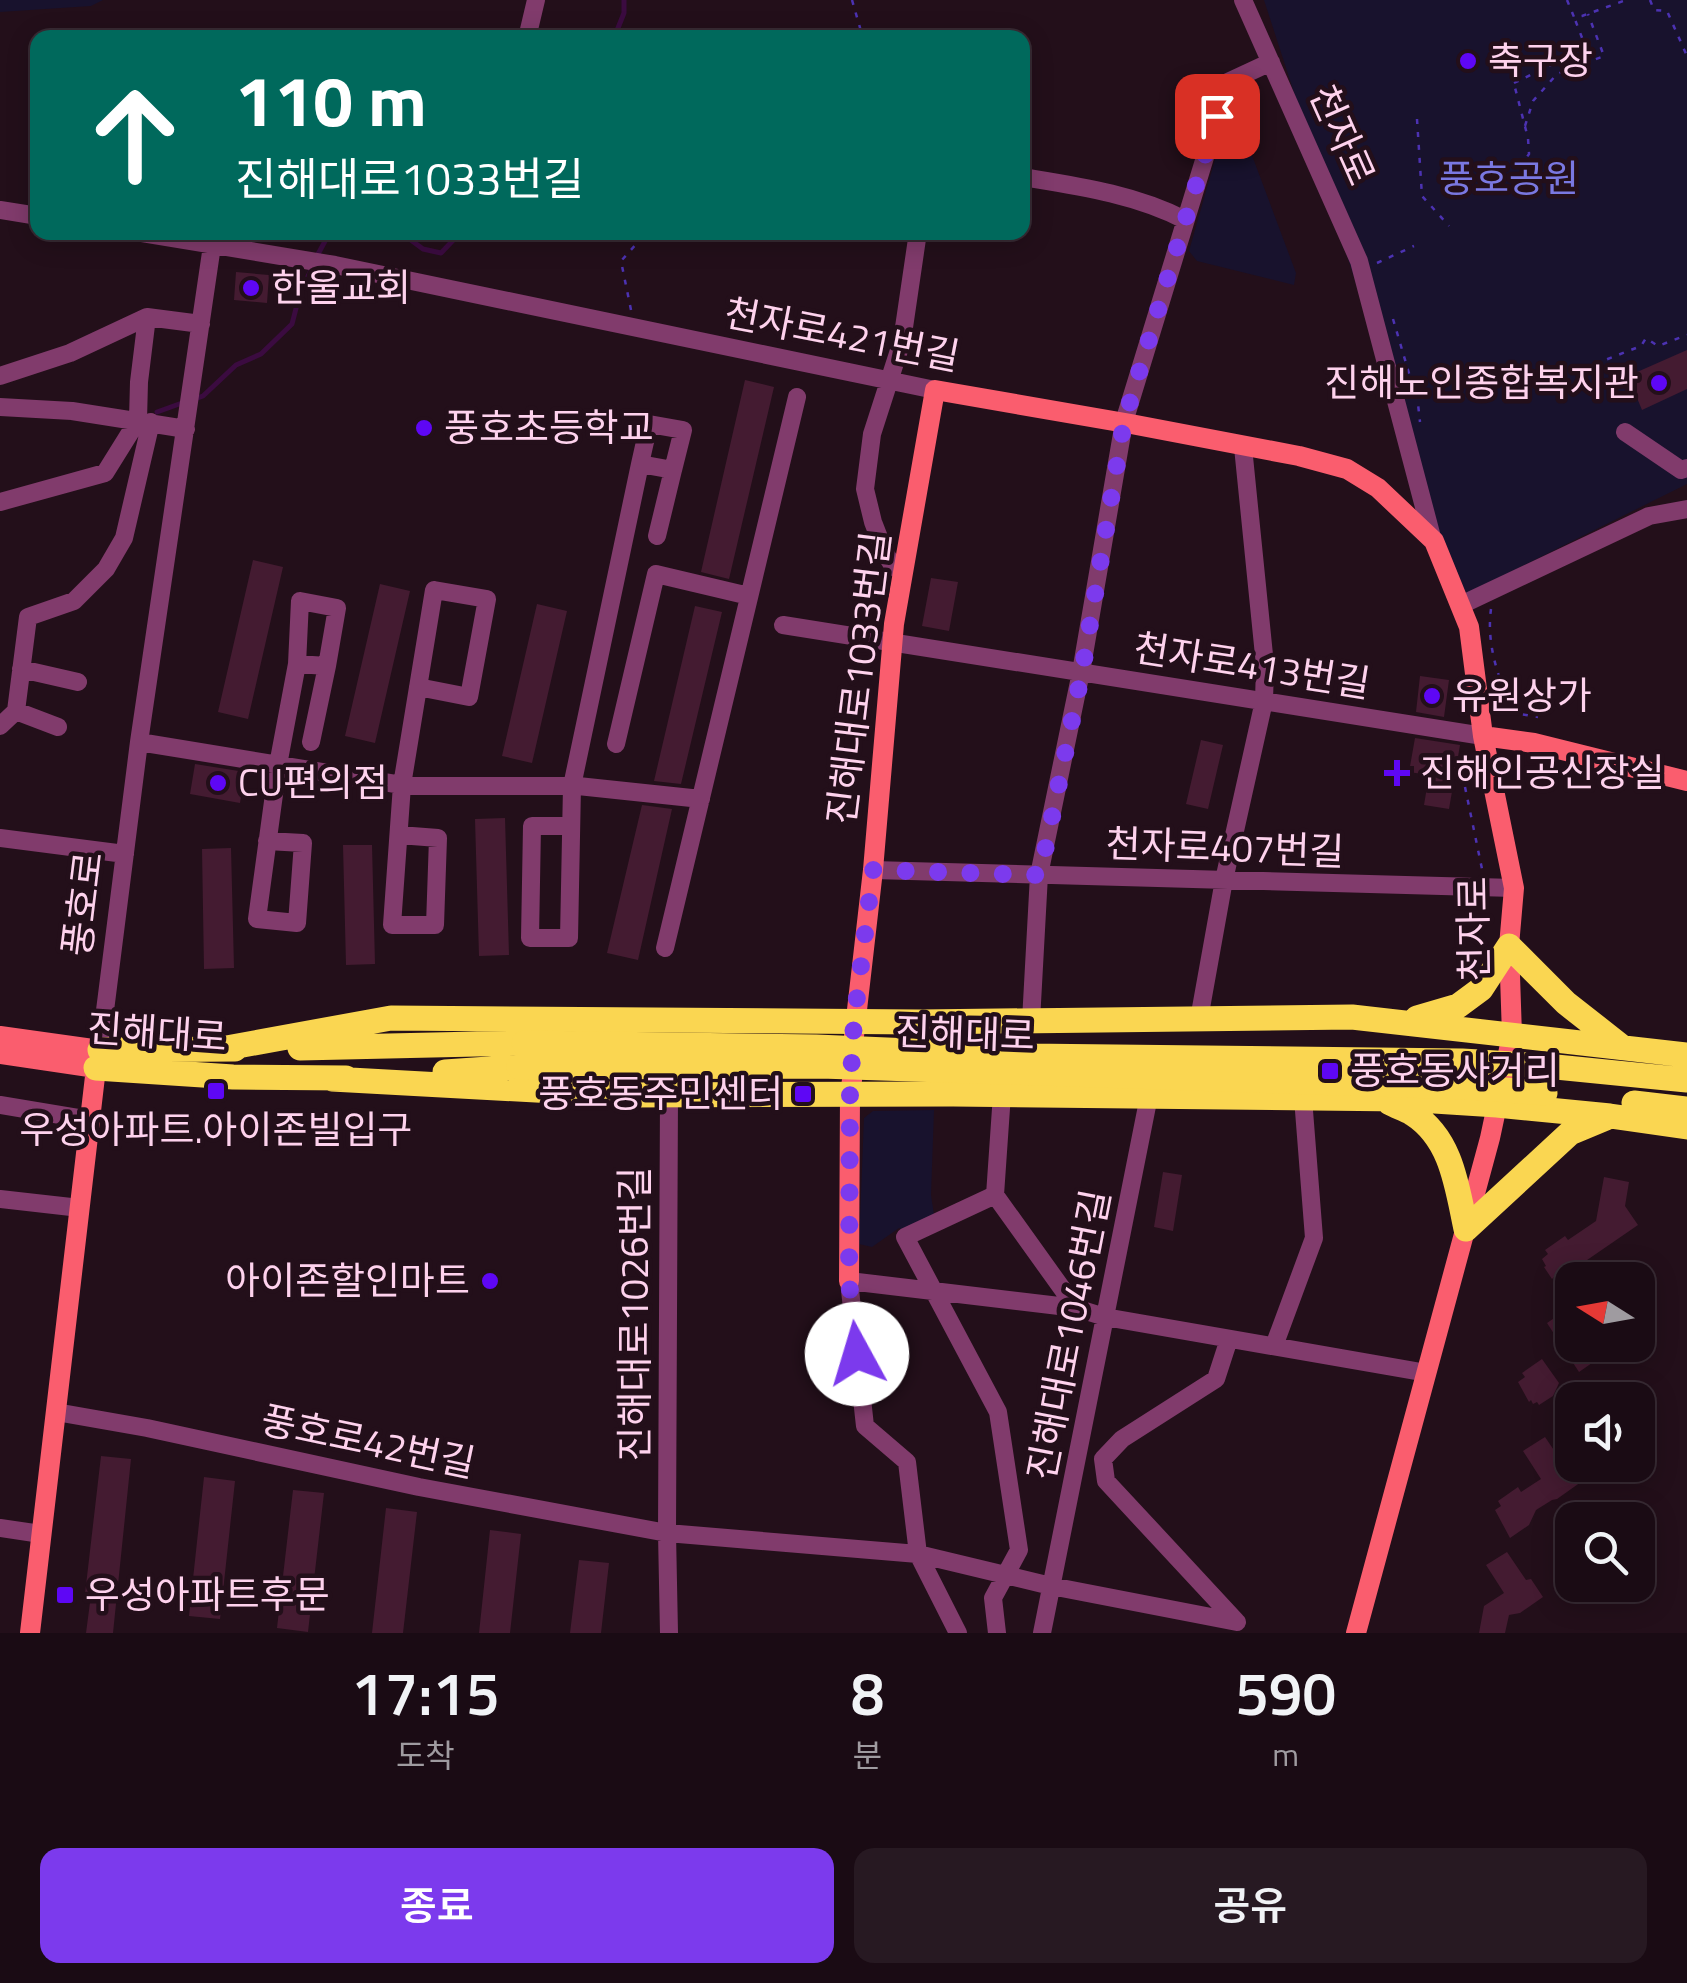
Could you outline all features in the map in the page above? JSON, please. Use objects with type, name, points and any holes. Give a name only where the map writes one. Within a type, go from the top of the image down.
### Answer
[{"type":"highway","points":[[1403,1022],[1458,1006],[1470,998],[1481,989],[1508,946],[1566,1003],[1622,1046]]},
{"type":"highway","points":[[221,1050],[391,1018],[854,1021],[1352,1017],[1687,1054]]},
{"type":"highway","name":"진해대로","points":[[98,1059],[234,1077],[332,1079],[522,1055],[816,1047],[1027,1056],[1462,1061],[1687,1080]]},
{"type":"highway","name":"진해대로","points":[[98,1059],[221,1050],[522,1055],[1465,1087],[1687,1109]]},
{"type":"highway","points":[[332,1079],[627,1095],[1381,1099],[1497,1105],[1687,1127]]},
{"type":"highway","points":[[1381,1099],[1414,1114],[1442,1143],[1455,1175],[1466,1229]]},
{"type":"highway","points":[[1466,1229],[1570,1133],[1610,1116]]},
{"type":"main road","name":"천자로421번길","points":[[935,390],[1124,422],[1347,469],[1378,488],[1434,541]]},
{"type":"main road","name":"진해대로1033번길","points":[[849,1281],[854,1021],[873,870],[893,642],[935,390]]},
{"type":"main road","name":"천자로","points":[[1356,1633],[1466,1229],[1512,1034],[1508,946],[1514,888],[1483,736],[1469,627],[1434,541]]},
{"type":"main road","points":[[1483,736],[1534,743],[1687,781]]},
{"type":"main road","name":"진해대로","points":[[0,1036],[98,1059]]},
{"type":"main road","name":"진해대로","points":[[0,1054],[98,1059]]},
{"type":"main road","name":"풍호로","points":[[30,1633],[98,1059]]},
{"type":"street","points":[[529,30],[536,0]]},
{"type":"street","name":"천자로","points":[[1243,0],[1359,262],[1434,541]]},
{"type":"street","points":[[1031,1020],[1040,875],[1082,672],[1124,422],[1228,82],[1271,62]]},
{"type":"street","points":[[1030,179],[1121,196],[1185,220]]},
{"type":"street","points":[[0,210],[30,215]]},
{"type":"street","name":"풍호로","points":[[98,1059],[139,742],[214,240]]},
{"type":"street","name":"천자로421번길","points":[[218,240],[303,261],[935,390]]},
{"type":"street","points":[[903,573],[885,554],[865,489],[872,434],[905,324],[917,240]]},
{"type":"street","points":[[0,726],[16,710],[28,617],[74,601],[106,569],[124,538],[145,421],[139,382],[147,317]]},
{"type":"street","points":[[0,376],[70,353],[147,317],[201,324]]},
{"type":"street","points":[[666,948],[797,397]]},
{"type":"street","points":[[0,407],[72,412],[186,428]]},
{"type":"street","points":[[0,502],[104,473],[145,421]]},
{"type":"street","points":[[571,826],[532,826],[530,938],[569,938],[572,786],[649,424],[683,430],[656,536]]},
{"type":"street","points":[[1625,432],[1681,470],[1687,468]]},
{"type":"street","points":[[1199,1018],[1224,880],[1264,701],[1265,664],[1243,447]]},
{"type":"street","points":[[640,464],[673,470]]},
{"type":"street","points":[[1461,605],[1649,516],[1687,509]]},
{"type":"street","points":[[616,744],[656,574],[749,596]]},
{"type":"street","points":[[398,836],[438,838],[435,925],[392,924],[398,836],[402,785],[418,687],[434,590],[486,599],[470,697],[418,687]]},
{"type":"street","points":[[268,841],[303,843],[297,923],[257,919],[278,765],[297,664],[300,601],[337,608],[311,742]]},
{"type":"street","name":"천자로413번길","points":[[783,625],[1483,736]]},
{"type":"street","points":[[297,664],[327,666]]},
{"type":"street","points":[[21,669],[78,682]]},
{"type":"street","points":[[16,710],[58,728]]},
{"type":"street","points":[[139,742],[402,785],[572,786],[701,799]]},
{"type":"street","points":[[0,838],[125,854]]},
{"type":"street","name":"천자로407번길","points":[[873,870],[1514,888]]},
{"type":"street","points":[[1002,1094],[995,1195],[1076,1308]]},
{"type":"street","name":"진해대로1026번길","points":[[668,1095],[669,1633]]},
{"type":"street","name":"진해대로1046번길","points":[[1042,1633],[1150,1096]]},
{"type":"street","points":[[1274,1346],[1314,1238],[1303,1098]]},
{"type":"street","points":[[0,1105],[90,1120]]},
{"type":"street","points":[[995,1195],[905,1237],[998,1412],[1020,1550],[993,1598],[997,1633]]},
{"type":"street","points":[[0,1199],[80,1208]]},
{"type":"street","points":[[958,1633],[918,1554],[907,1462],[864,1426],[849,1281],[1076,1308],[1105,1318],[1427,1373]]},
{"type":"street","points":[[1229,1338],[1216,1379],[1122,1439],[1102,1459],[1106,1481],[1234,1627]]},
{"type":"street","name":"풍호로42번길","points":[[56,1412],[419,1487],[668,1532],[918,1554],[1234,1627]]},
{"type":"street","points":[[0,1528],[42,1534]]},
{"type":"path","points":[[852,0],[861,30]]},
{"type":"path","points":[[1512,84],[1586,48],[1567,0]]},
{"type":"path","points":[[1574,17],[1626,0]]},
{"type":"path","points":[[1650,0],[1654,10],[1667,10],[1687,56]]},
{"type":"path","points":[[1525,126],[1533,102],[1557,74],[1604,56],[1588,14]]},
{"type":"path","points":[[1512,76],[1529,154],[1522,164],[1520,198]]},
{"type":"path","points":[[1416,119],[1422,196],[1448,226]]},
{"type":"path","points":[[629,328],[631,308],[621,261],[639,240]]},
{"type":"path","points":[[1377,262],[1414,246]]},
{"type":"path","points":[[1392,315],[1420,423]]},
{"type":"path","points":[[1594,364],[1640,346],[1646,338],[1658,346],[1687,335]]},
{"type":"path","points":[[1494,588],[1488,627],[1499,679],[1514,713],[1538,717]]},
{"type":"path","points":[[1516,783],[1531,768]]},
{"type":"path","points":[[1466,788],[1486,888]]},
{"type":"green space","points":[[0,0],[103,0],[91,6],[0,12]]},
{"type":"green space","name":"풍호공원","points":[[1264,0],[1687,0],[1687,484],[1458,598]]},
{"type":"green space","points":[[1226,121],[1241,126],[1296,273],[1294,285],[1197,261],[1189,251]]},
{"type":"green space","points":[[934,1110],[934,1215],[905,1231],[899,1228],[872,1247],[859,1244],[864,1118],[873,1111]]},
{"type":"building","name":"한울교회","points":[[236,272],[269,275],[267,303],[234,300]]},
{"type":"building","name":"진해노인종합복지관","points":[[1687,350],[1687,389],[1642,410],[1628,376]]},
{"type":"building","points":[[745,380],[774,387],[729,579],[701,572]]},
{"type":"building","points":[[253,560],[283,567],[248,719],[218,712]]},
{"type":"building","points":[[931,578],[958,582],[949,631],[922,626]]},
{"type":"building","points":[[380,584],[410,591],[375,743],[345,736]]},
{"type":"building","points":[[537,604],[567,611],[532,763],[502,756]]},
{"type":"building","points":[[695,606],[722,612],[681,784],[654,781]]},
{"type":"building","name":"유원상가","points":[[1420,676],[1449,680],[1444,717],[1416,712]]},
{"type":"building","points":[[1415,738],[1460,745],[1449,809],[1424,805],[1429,775],[1409,772]]},
{"type":"building","points":[[1201,740],[1223,745],[1208,809],[1186,804]]},
{"type":"building","name":"CU편의점","points":[[195,764],[245,772],[240,803],[190,794]]},
{"type":"building","points":[[642,805],[672,809],[638,960],[607,953]]},
{"type":"building","points":[[505,818],[509,955],[479,956],[475,819]]},
{"type":"building","points":[[343,845],[372,845],[375,964],[346,965]]},
{"type":"building","points":[[231,848],[234,968],[204,969],[202,849]]},
{"type":"building","points":[[1163,1172],[1182,1175],[1173,1231],[1154,1227]]},
{"type":"building","points":[[1604,1177],[1629,1182],[1625,1206],[1638,1225],[1584,1262],[1555,1262],[1552,1279],[1542,1259],[1548,1254],[1545,1250],[1596,1221]]},
{"type":"building","points":[[1555,1318],[1555,1335],[1547,1323]]},
{"type":"building","points":[[1542,1359],[1558,1382],[1555,1382],[1553,1396],[1539,1405],[1529,1402],[1518,1382],[1525,1377],[1522,1373]]},
{"type":"building","points":[[1572,1362],[1593,1362],[1579,1372]]},
{"type":"building","points":[[1545,1437],[1555,1452],[1555,1482],[1581,1482],[1536,1510],[1529,1525],[1510,1538],[1495,1510],[1501,1506],[1498,1501],[1518,1487],[1521,1492],[1541,1479],[1523,1451]]},
{"type":"building","points":[[101,1456],[131,1459],[113,1633],[86,1633],[91,1595],[85,1594]]},
{"type":"building","points":[[204,1477],[235,1481],[220,1619],[189,1616]]},
{"type":"building","points":[[293,1490],[324,1493],[308,1632],[277,1628]]},
{"type":"building","points":[[386,1508],[417,1512],[403,1633],[372,1633]]},
{"type":"building","points":[[490,1530],[521,1534],[510,1633],[479,1633]]},
{"type":"building","points":[[1507,1552],[1543,1597],[1520,1613],[1509,1615],[1505,1633],[1479,1633],[1484,1606],[1504,1593],[1486,1565]]},
{"type":"building","points":[[579,1560],[609,1563],[601,1633],[570,1633]]},
{"type":"waterway","points":[[617,30],[624,0]]},
{"type":"waterway","points":[[317,256],[326,240]]},
{"type":"waterway","points":[[411,240],[423,249],[441,253],[453,240]]},
{"type":"waterway","points":[[192,400],[203,396],[236,365],[261,354],[292,324],[300,293],[313,266]]},
{"type":"waterway","points":[[157,412],[182,403]]},
{"type":"place","name":"축구장","points":[[1468,61]]},
{"type":"place","name":"한울교회","points":[[251,288]]},
{"type":"place","name":"진해노인종합복지관","points":[[1659,383]]},
{"type":"place","name":"풍호초등학교","points":[[424,428]]},
{"type":"place","name":"유원상가","points":[[1432,696]]},
{"type":"place","name":"진해인공신장실","points":[[1397,773]]},
{"type":"place","name":"CU편의점","points":[[218,783]]},
{"type":"place","name":"풍호동사거리","points":[[1330,1071]]},
{"type":"place","name":"우성아파트.아이존빌입구","points":[[216,1091]]},
{"type":"place","name":"풍호동주민센터","points":[[803,1094]]},
{"type":"place","name":"아이존할인마트","points":[[490,1281]]},
{"type":"place","name":"우성아파트후문","points":[[65,1595]]},
{"type":"route","points":[[857,1354],[849,1281],[850,1094],[854,1021],[873,870],[1040,875],[1082,672],[1124,422],[1217,116]]}]
